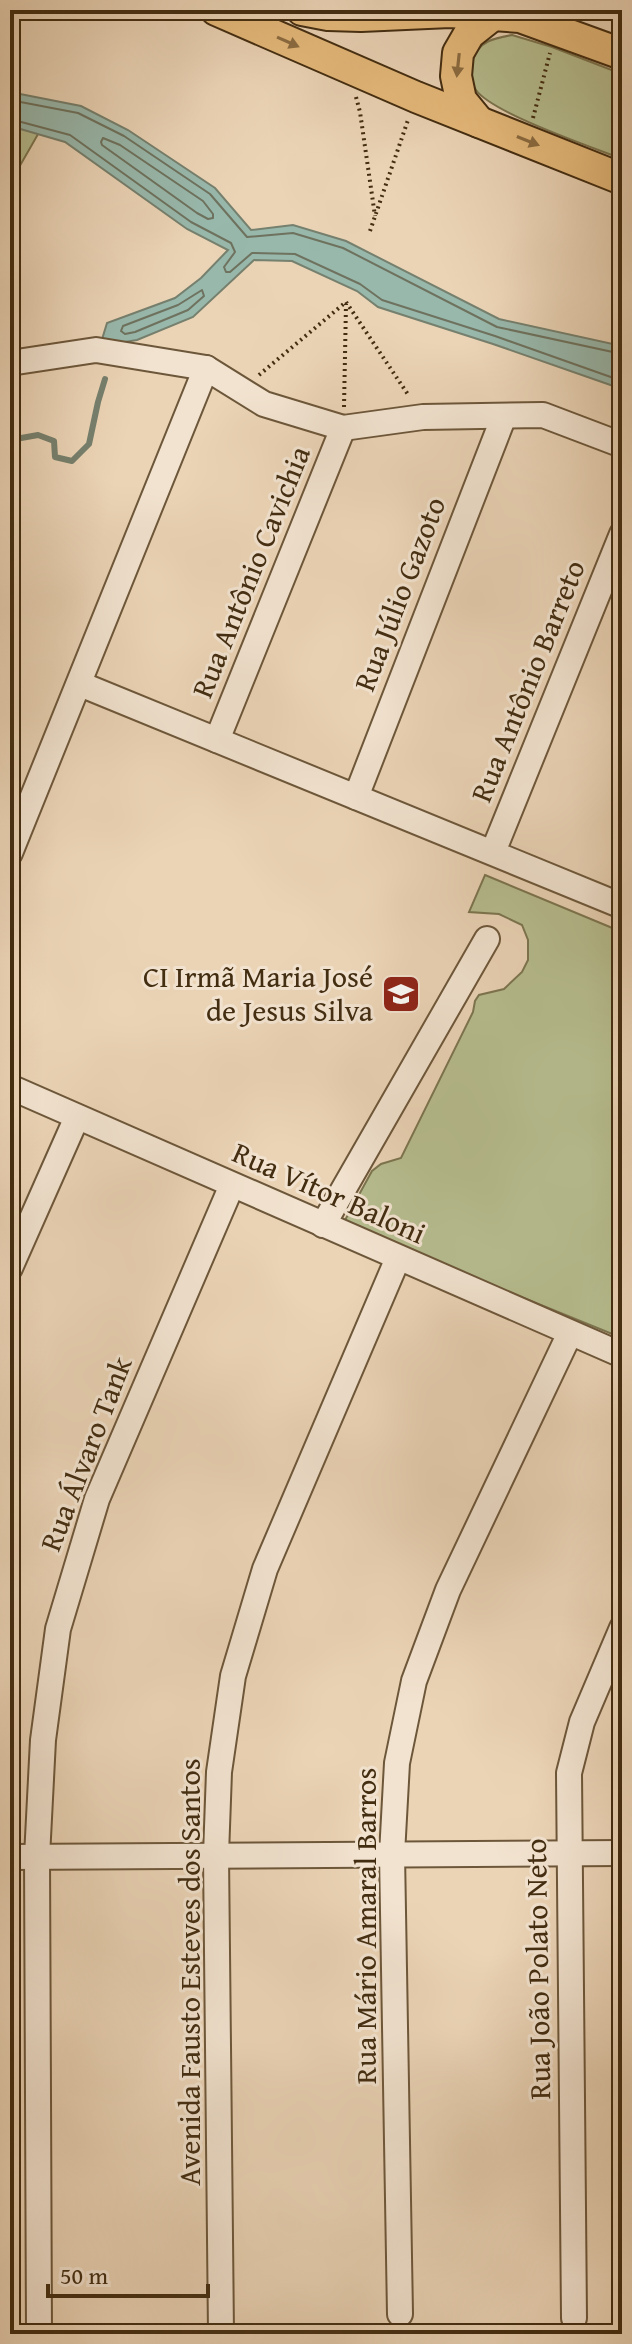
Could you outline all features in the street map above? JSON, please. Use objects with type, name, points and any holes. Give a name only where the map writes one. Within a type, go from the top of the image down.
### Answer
[{"type":"main road","points":[[216,10],[323,58],[622,179]]},
{"type":"main road","points":[[302,10],[350,16],[450,12],[525,20],[622,54]]},
{"type":"main road","points":[[479,122],[461,100],[456,76],[458,53],[469,34],[525,20]]},
{"type":"street","points":[[10,363],[96,350],[206,368],[264,404],[343,428],[423,417],[543,415],[622,445]]},
{"type":"street","points":[[10,853],[206,368]]},
{"type":"street","name":"Rua Júlio Gazoto","points":[[356,797],[504,416]]},
{"type":"street","name":"Rua Antônio Cavichia","points":[[217,740],[343,428]]},
{"type":"street","name":"Rua Antônio Barreto","points":[[493,852],[622,534]]},
{"type":"street","points":[[80,684],[622,906]]},
{"type":"street","points":[[323,1225],[487,939]]},
{"type":"street","name":"Rua Vítor Baloni","points":[[10,1087],[622,1355]]},
{"type":"street","points":[[10,1268],[77,1117]]},
{"type":"street","name":"Rua Álvaro Tank","points":[[39,2334],[37,1857],[43,1740],[58,1629],[97,1499],[232,1185]]},
{"type":"street","name":"Avenida Fausto Esteves dos Santos","points":[[221,2334],[216,1855],[219,1772],[233,1676],[265,1569],[398,1258]]},
{"type":"street","name":"Rua Mário Amaral Barros","points":[[400,2314],[392,1854],[397,1763],[414,1681],[448,1590],[570,1333]]},
{"type":"street","name":"Rua João Polato Neto","points":[[574,2318],[569,1773],[582,1722],[622,1628]]},
{"type":"street","points":[[10,1857],[622,1853]]},
{"type":"path","points":[[525,20],[533,119]]},
{"type":"path","points":[[356,94],[375,216]]},
{"type":"path","points":[[370,231],[408,120]]},
{"type":"path","points":[[243,389],[346,302]]},
{"type":"path","points":[[346,302],[423,417]]},
{"type":"path","points":[[343,428],[346,302]]},
{"type":"green space","points":[[512,35],[622,74],[622,159],[521,119],[501,109],[476,90],[471,75],[475,54],[488,42]]},
{"type":"green space","points":[[10,121],[41,129],[10,183]]},
{"type":"green space","points":[[485,875],[622,932],[622,1338],[344,1222],[372,1171],[381,1164],[401,1158],[479,995],[504,989],[522,972],[528,960],[528,940],[522,925],[499,914],[469,912]]},
{"type":"water","points":[[10,92],[81,106],[128,130],[215,188],[251,230],[293,225],[346,241],[499,319],[622,346],[622,389],[378,307],[357,291],[292,261],[254,260],[193,317],[137,340],[100,346],[107,323],[175,298],[201,278],[228,250],[187,229],[65,142],[10,126]]},
{"type":"waterway","points":[[10,440],[38,435],[54,441],[55,457],[72,461],[89,444],[105,379]]},
{"type":"place","name":"CI Irmã Maria José de Jesus Silva","points":[[401,994]]}]
